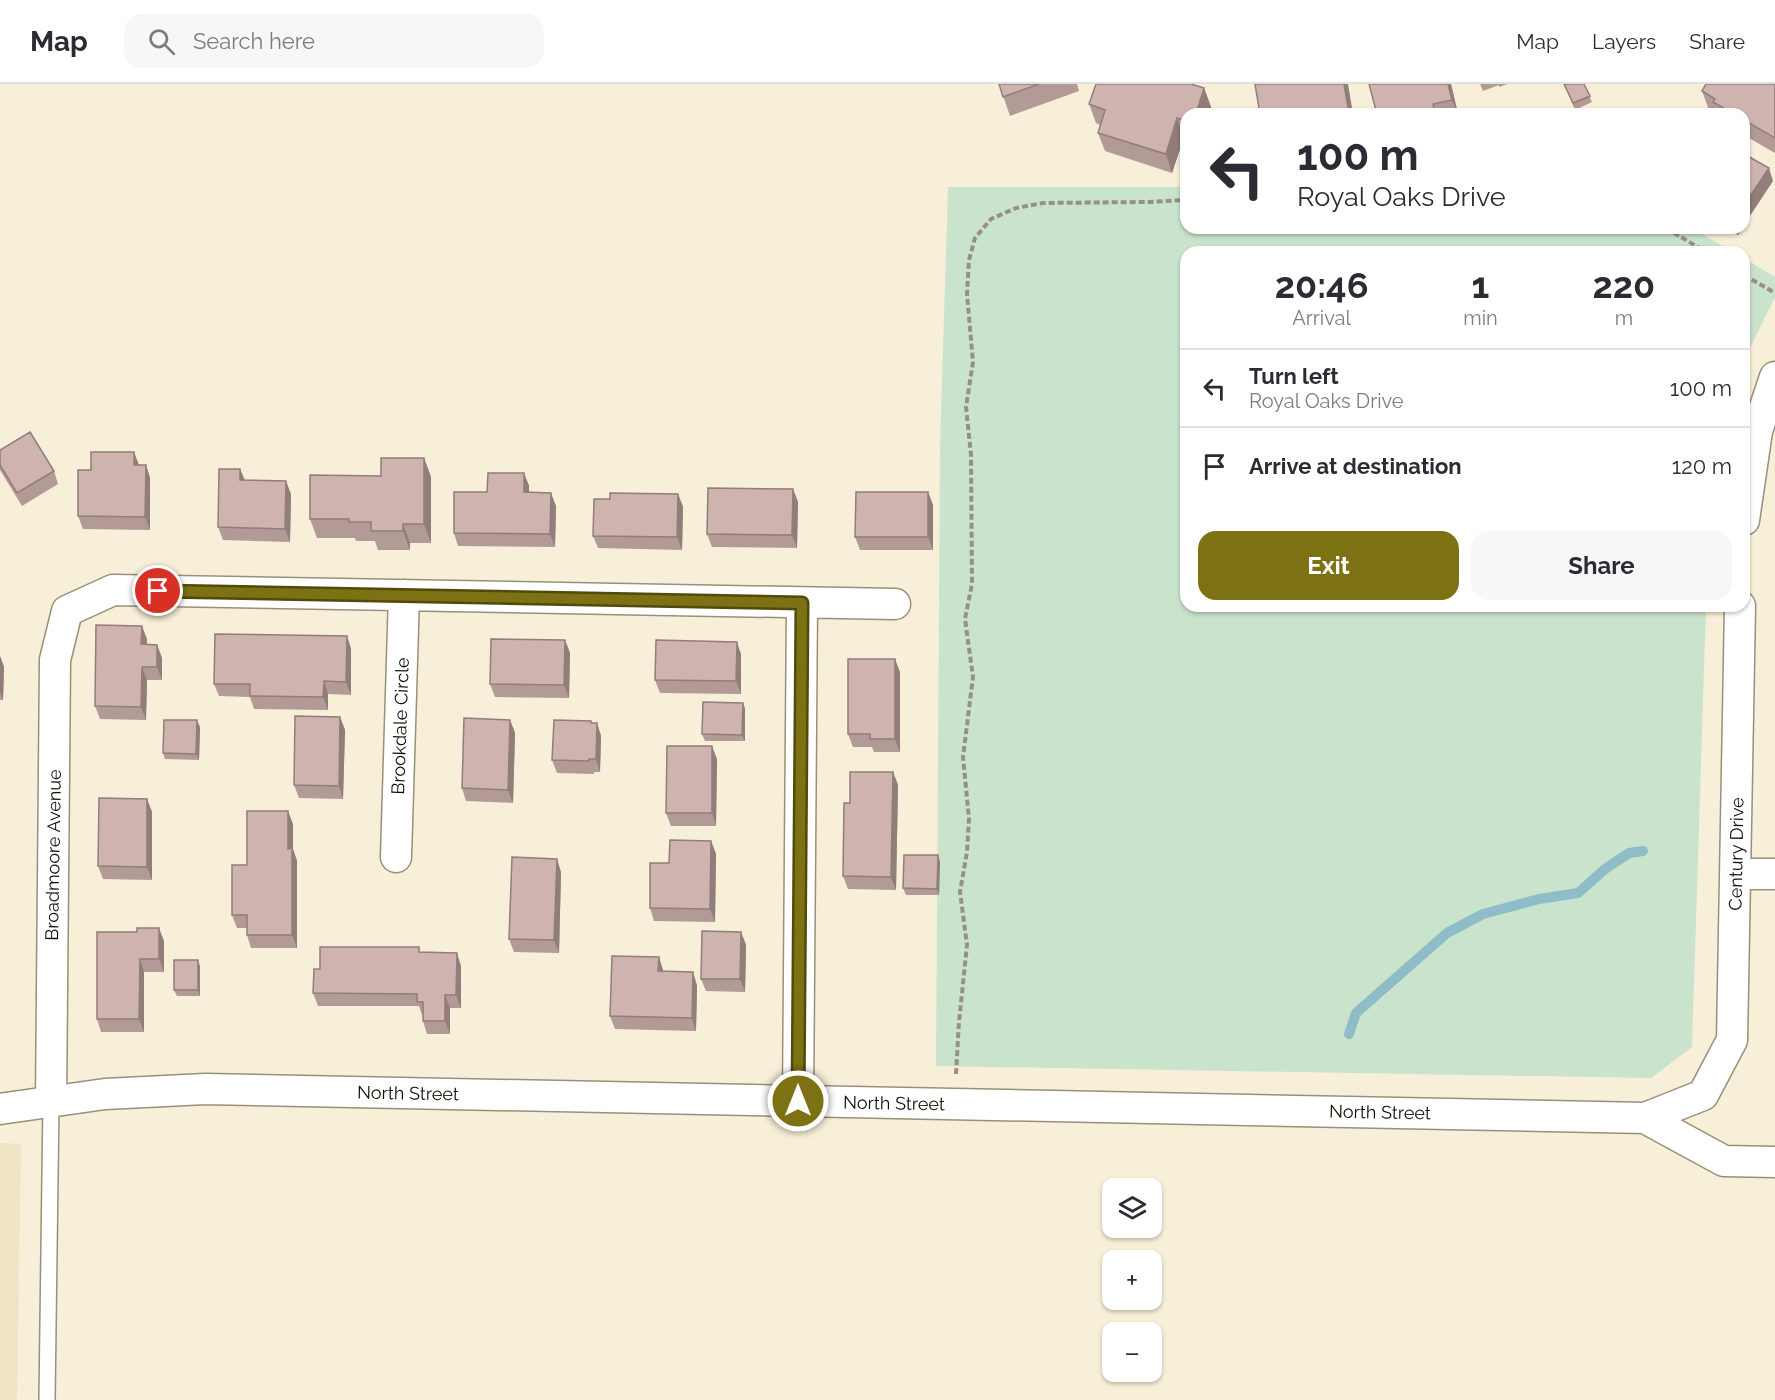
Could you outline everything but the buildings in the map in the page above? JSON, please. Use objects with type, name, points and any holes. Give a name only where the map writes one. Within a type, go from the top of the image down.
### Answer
[{"type":"street","points":[[1750,479],[1757,431],[1775,377]]},
{"type":"street","name":"Broadmoore Avenue","points":[[51,1102],[55,660],[67,611],[113,591],[404,595]]},
{"type":"street","points":[[404,595],[895,604]]},
{"type":"street","name":"Brookdale Circle","points":[[396,857],[404,595]]},
{"type":"street","points":[[798,1101],[802,603]]},
{"type":"street","name":"Century Drive","points":[[1703,1095],[1732,1040],[1740,612]]},
{"type":"street","points":[[1736,874],[1775,874]]},
{"type":"street","name":"North Street","points":[[0,1109],[105,1094],[205,1089],[1646,1118],[1703,1095]]},
{"type":"street","name":"North Street","points":[[1646,1118],[1724,1161],[1775,1162]]},
{"type":"lane","points":[[46,1400],[51,1102]]},
{"type":"path","points":[[955,1104],[959,1022],[967,945],[960,892],[967,852],[969,819],[963,757],[973,678],[965,619],[972,584],[971,455],[966,407],[972,362],[967,294],[969,260],[975,238],[991,219],[1016,208],[1042,203],[1180,200]]},
{"type":"path","points":[[1676,234],[1696,246]]},
{"type":"path","points":[[1750,278],[1775,293]]},
{"type":"shaded area","points":[[0,1143],[21,1144],[17,1400],[0,1400]]},
{"type":"green space","points":[[948,187],[1180,187],[1180,234],[1702,234],[1723,246],[1180,246],[1180,612],[1706,612],[1692,1047],[1651,1078],[936,1066],[940,447]]},
{"type":"green space","points":[[1750,262],[1775,277],[1775,297],[1750,348]]},
{"type":"waterway","points":[[1349,1034],[1356,1013],[1447,933],[1483,914],[1539,899],[1578,893],[1605,869],[1629,853],[1643,851]]},
{"type":"route","points":[[158,591],[802,603],[798,1101]]}]
